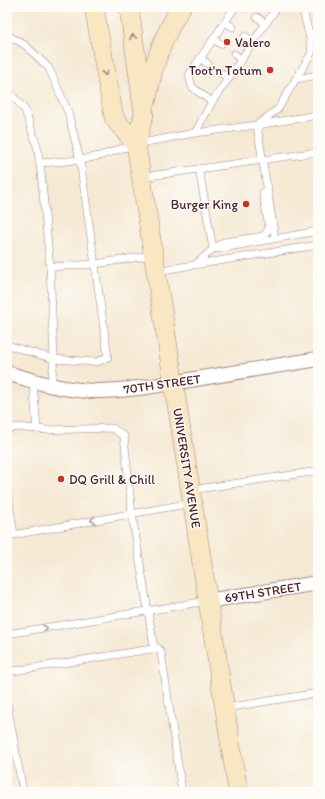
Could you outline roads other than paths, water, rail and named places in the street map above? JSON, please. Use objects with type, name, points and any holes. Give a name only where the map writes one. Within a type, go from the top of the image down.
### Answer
[{"type":"main road","points":[[79,7],[101,48]]},
{"type":"main road","points":[[94,7],[114,118],[136,144]]},
{"type":"main road","name":"UNIVERSITY AVENUE","points":[[129,7],[144,114],[136,144],[238,792]]},
{"type":"main road","points":[[144,114],[150,79],[160,49],[173,20],[181,7]]},
{"type":"street","name":"70TH STREET","points":[[7,373],[32,381],[71,389],[95,391],[122,390],[318,360]]},
{"type":"street","name":"69TH STREET","points":[[207,601],[318,583]]},
{"type":"lane","points":[[212,102],[192,88],[189,75],[235,7]]},
{"type":"lane","points":[[195,133],[212,102],[277,7]]},
{"type":"lane","points":[[257,126],[278,110],[312,52],[302,7]]},
{"type":"lane","points":[[258,17],[266,24]]},
{"type":"lane","points":[[225,22],[233,27]]},
{"type":"lane","points":[[309,34],[318,32]]},
{"type":"lane","points":[[7,35],[25,44],[49,68],[68,112],[80,160],[108,357],[97,362],[54,359],[7,345]]},
{"type":"lane","points":[[245,36],[253,42]]},
{"type":"lane","points":[[213,39],[221,44]]},
{"type":"lane","points":[[234,54],[242,60]]},
{"type":"lane","points":[[200,58],[208,64]]},
{"type":"lane","points":[[221,73],[229,79]]},
{"type":"lane","points":[[296,79],[318,75]]},
{"type":"lane","points":[[7,89],[26,110],[37,146],[40,163],[50,267],[54,359],[51,385]]},
{"type":"lane","points":[[40,163],[80,160],[99,156],[136,144],[195,133],[257,126],[318,115]]},
{"type":"lane","points":[[257,126],[275,238]]},
{"type":"lane","points":[[141,177],[318,152]]},
{"type":"lane","points":[[199,169],[213,249]]},
{"type":"lane","points":[[195,265],[213,249],[224,242],[264,236],[269,228],[263,193],[268,187]]},
{"type":"lane","points":[[213,249],[318,231]]},
{"type":"lane","points":[[50,267],[95,264],[154,263],[195,265],[318,245]]},
{"type":"lane","points":[[32,381],[37,429]]},
{"type":"lane","points":[[7,430],[16,427],[37,429],[112,428],[124,436],[132,514],[154,647]]},
{"type":"lane","points":[[7,489],[11,535],[132,514],[191,497],[318,471]]},
{"type":"lane","points":[[7,634],[207,601]]},
{"type":"lane","points":[[7,672],[154,647],[158,648],[162,652],[182,792]]},
{"type":"lane","points":[[225,708],[318,694]]},
{"type":"lane","points":[[7,703],[23,792]]},
{"type":"place","name":"Valero","points":[[227,42]]},
{"type":"place","name":"Toot'n Totum","points":[[270,70]]},
{"type":"place","name":"Burger King","points":[[246,204]]},
{"type":"place","name":"DQ Grill & Chill","points":[[61,479]]}]
